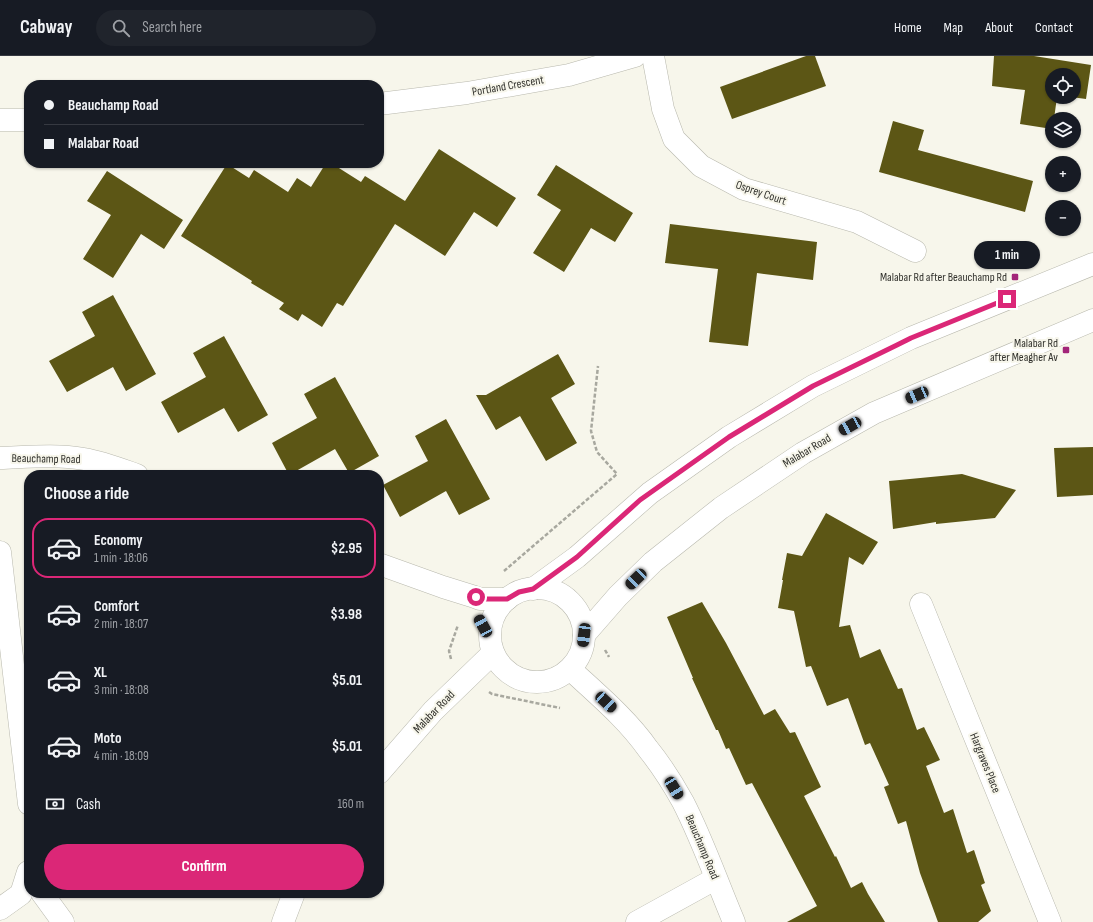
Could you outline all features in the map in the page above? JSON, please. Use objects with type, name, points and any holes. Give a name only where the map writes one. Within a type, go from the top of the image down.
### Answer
[{"type":"street","name":"Portland Crescent","points":[[384,103],[466,93],[568,75],[635,56]]},
{"type":"street","name":"Osprey Court","points":[[653,56],[663,109],[674,139],[701,166],[744,189],[858,222],[915,251]]},
{"type":"street","points":[[0,120],[24,120]]},
{"type":"street","points":[[533,589],[577,557],[650,493],[729,437],[813,386],[911,338],[1093,264]]},
{"type":"street","name":"Malabar Road","points":[[584,635],[618,596],[653,562],[721,508],[803,452],[874,413],[1093,320]]},
{"type":"street","name":"Beauchamp Road","points":[[0,458],[59,456],[103,463],[123,470]]},
{"type":"street","points":[[0,552],[24,761]]},
{"type":"street","points":[[384,566],[480,599],[507,599]]},
{"type":"street","points":[[443,587],[476,613],[491,646],[501,666],[513,676],[527,682],[543,682],[558,677],[570,669],[578,659],[582,647],[584,635],[582,622],[577,611],[569,600],[558,594],[546,589],[533,589],[519,592],[507,599],[497,610],[491,623],[491,646]]},
{"type":"street","name":"Hargraves Place","points":[[921,604],[1050,922]]},
{"type":"street","name":"Malabar Road","points":[[384,767],[491,646]]},
{"type":"street","name":"Beauchamp Road","points":[[570,669],[616,712],[648,748],[682,800],[734,922]]},
{"type":"street","points":[[637,922],[715,879]]},
{"type":"street","points":[[0,909],[21,894],[24,886]]},
{"type":"street","points":[[46,898],[63,922]]},
{"type":"street","points":[[283,922],[292,898]]},
{"type":"path","points":[[504,571],[617,474],[597,452],[591,431],[598,366]]},
{"type":"path","points":[[451,659],[448,651],[458,625]]},
{"type":"path","points":[[485,689],[492,694],[560,708]]},
{"type":"building","points":[[806,56],[815,56],[826,86],[732,119],[720,87]]},
{"type":"building","points":[[994,56],[1034,56],[1091,65],[1086,99],[1081,98],[1081,68],[1045,68],[1045,104],[1056,104],[1055,112],[1045,112],[1045,128],[1020,124],[1025,90],[992,86]]},
{"type":"building","points":[[893,121],[924,130],[918,150],[1033,181],[1025,212],[879,172]]},
{"type":"building","points":[[439,149],[516,198],[497,227],[474,212],[445,256],[395,224],[343,306],[337,303],[322,327],[302,314],[298,321],[279,309],[284,303],[251,283],[252,281],[181,236],[224,168],[233,168],[249,178],[254,170],[288,192],[297,178],[311,187],[323,168],[339,168],[361,182],[365,176],[405,201]]},
{"type":"building","points":[[556,165],[633,213],[615,242],[591,228],[564,272],[533,253],[561,210],[537,195]]},
{"type":"building","points":[[107,171],[183,220],[164,249],[141,234],[113,278],[83,259],[111,215],[87,201]]},
{"type":"building","points":[[670,224],[817,242],[813,280],[757,273],[748,346],[709,342],[718,269],[665,263]]},
{"type":"building","points":[[113,295],[156,374],[126,391],[113,367],[67,392],[49,361],[95,336],[82,312]]},
{"type":"building","points":[[224,336],[268,415],[238,432],[224,408],[178,433],[161,402],[206,377],[193,353]]},
{"type":"building","points":[[558,354],[575,384],[551,398],[577,443],[546,461],[520,416],[496,430],[476,395],[486,395]]},
{"type":"building","points":[[335,377],[379,456],[354,470],[347,470],[335,449],[298,470],[286,470],[272,443],[317,418],[304,394]]},
{"type":"building","points":[[446,419],[490,499],[459,515],[446,491],[400,517],[384,484],[428,461],[415,436]]},
{"type":"building","points":[[1093,447],[1093,495],[1057,497],[1054,448]]},
{"type":"building","points":[[962,474],[1016,490],[995,518],[936,524],[936,522],[893,529],[889,481]]},
{"type":"building","points":[[826,513],[878,542],[863,565],[849,557],[839,627],[850,625],[860,658],[880,649],[898,689],[902,688],[917,730],[924,727],[940,760],[926,766],[944,813],[953,809],[967,853],[974,850],[985,883],[981,885],[991,911],[978,922],[938,922],[920,873],[906,821],[898,824],[884,787],[889,785],[870,743],[865,745],[848,698],[827,706],[811,666],[806,667],[794,611],[778,608],[787,553],[802,556]]},
{"type":"building","points":[[702,602],[726,643],[764,715],[775,709],[790,733],[795,732],[821,787],[804,796],[835,857],[836,856],[851,888],[862,882],[885,922],[787,922],[817,906],[752,783],[746,785],[729,748],[726,749],[718,730],[716,730],[692,678],[667,617]]},
{"type":"place","name":"Malabar Rd after Beauchamp Rd","points":[[1015,277]]},
{"type":"place","name":"Malabar Rd after Meagher Av","points":[[1066,350]]},
{"type":"route","points":[[476,597],[480,599],[507,599],[519,592],[533,589],[577,557],[640,500],[729,437],[813,386],[911,338],[1007,299]]}]
